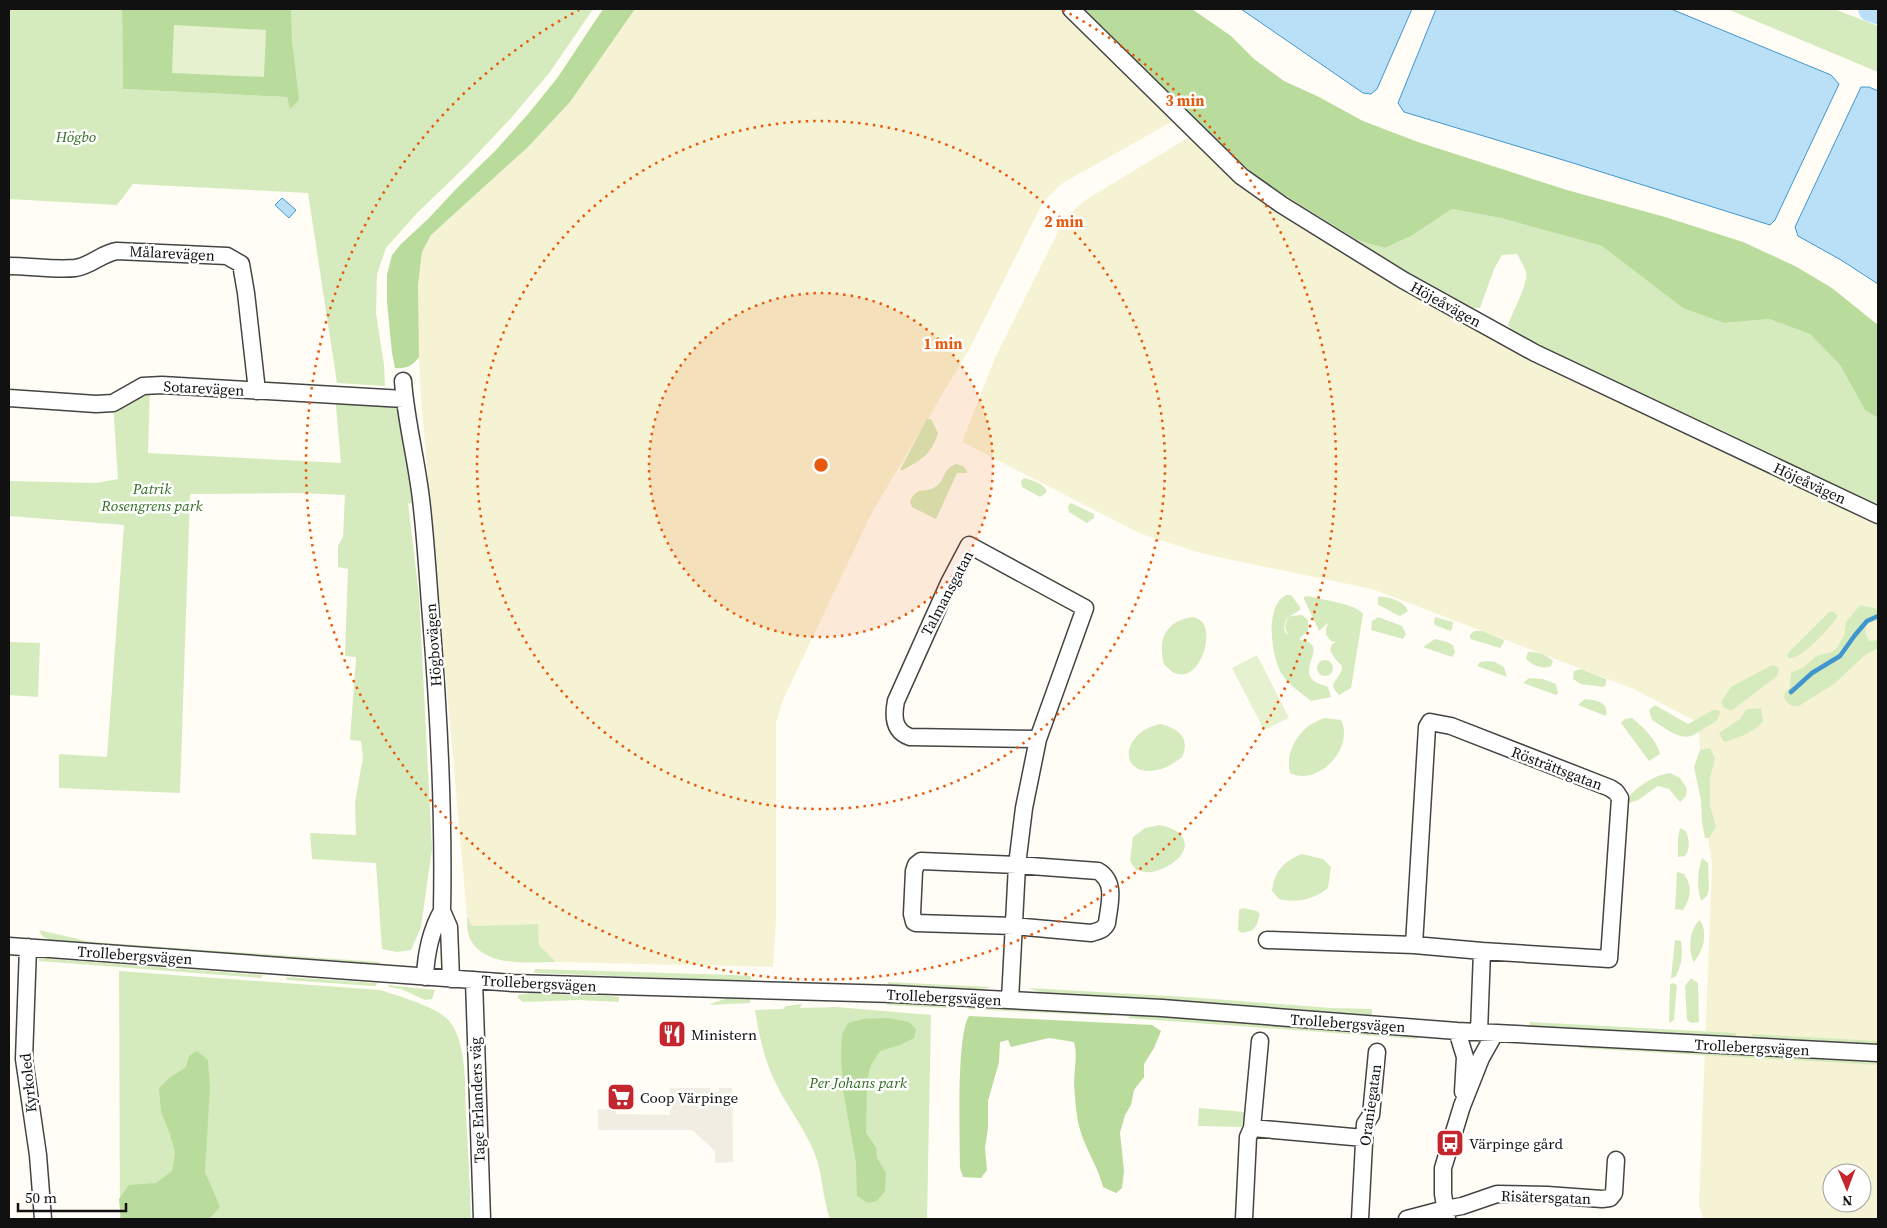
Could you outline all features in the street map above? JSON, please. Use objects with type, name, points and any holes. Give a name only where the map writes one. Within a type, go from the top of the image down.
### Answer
[{"type":"street","name":"Höjeåvägen","points":[[1071,9],[1241,176],[1403,280],[1535,353],[1878,515]]},
{"type":"street","name":"Målarevägen","points":[[9,266],[75,268],[92,263],[108,252],[117,251],[227,256],[240,264],[246,293],[257,391]]},
{"type":"street","name":"Högbovägen","points":[[403,380],[404,399],[422,505],[428,577],[443,836],[442,912],[449,927],[452,979]]},
{"type":"street","name":"Sotarevägen","points":[[9,398],[96,404],[113,403],[143,386],[162,386],[404,399]]},
{"type":"street","name":"Talmansgatan","points":[[1010,1000],[1017,865],[1024,808],[1038,739],[1085,608],[969,544],[949,583],[896,700],[894,713],[896,727],[904,735],[910,737],[1038,739]]},
{"type":"street","name":"Rösträttsgatan","points":[[1267,940],[1414,945],[1609,959],[1620,798],[1616,792],[1610,788],[1460,730],[1436,722],[1430,722],[1427,727],[1414,945]]},
{"type":"street","points":[[921,861],[1017,865],[1098,871],[1105,875],[1109,882],[1110,890],[1108,923],[1100,931],[1091,933],[1014,926],[914,922],[912,914],[914,871],[916,865],[921,861]]},
{"type":"street","name":"Högbovägen","points":[[425,977],[428,948],[433,927],[442,912]]},
{"type":"street","name":"Trollebergsvägen","points":[[9,946],[452,979],[695,989],[894,994],[1010,1000],[1162,1008],[1457,1031],[1878,1053]]},
{"type":"street","name":"Kyrkoled","points":[[28,947],[24,1059],[38,1156],[43,1219]]},
{"type":"street","points":[[1408,1219],[1446,1214],[1443,1194],[1443,1168],[1462,1106],[1481,1058],[1487,1032],[1482,951]]},
{"type":"street","name":"Tage Erlanders väg","points":[[474,980],[482,1219]]},
{"type":"street","points":[[1457,1031],[1465,1057],[1462,1106]]},
{"type":"street","points":[[1244,1219],[1248,1138],[1252,1128],[1260,1041]]},
{"type":"street","name":"Oraniegatan","points":[[1360,1219],[1365,1124],[1371,1116],[1377,1052]]},
{"type":"street","points":[[1252,1128],[1364,1138]]},
{"type":"street","name":"Risätersgatan","points":[[1446,1214],[1462,1206],[1497,1194],[1546,1195],[1602,1200],[1610,1198],[1614,1192],[1616,1160]]},
{"type":"shaded area","points":[[635,9],[1061,9],[1173,121],[1061,184],[1043,202],[971,346],[871,514],[783,700],[776,723],[776,919],[773,967],[556,962],[539,945],[538,924],[472,926],[467,916],[421,399],[417,317],[422,252],[431,235],[528,147],[570,102]]},
{"type":"shaded area","points":[[1189,137],[1237,181],[1317,236],[1878,520],[1878,1219],[1703,1219],[1699,1205],[1712,864],[1701,793],[1699,723],[1634,689],[1372,589],[1204,554],[1141,534],[962,442],[995,358],[1065,218],[1084,201]]},
{"type":"shaded area","points":[[670,1088],[710,1088],[710,1092],[719,1092],[719,1088],[732,1088],[733,1162],[715,1163],[715,1151],[692,1130],[598,1130],[598,1109],[616,1110],[616,1114],[670,1115]]},
{"type":"green space","name":"Högbo","points":[[9,9],[122,9],[123,89],[287,97],[290,108],[291,9],[593,9],[550,72],[511,118],[465,167],[418,212],[386,248],[377,274],[376,313],[384,365],[385,386],[337,383],[308,193],[133,184],[117,205],[9,199]]},
{"type":"green space","points":[[122,9],[291,9],[292,41],[299,100],[290,109],[287,97],[123,89]]},
{"type":"green space","points":[[603,9],[635,9],[570,102],[528,147],[431,235],[422,252],[418,285],[419,357],[409,366],[395,368],[387,302],[387,275],[392,255],[496,150],[529,113],[558,77]]},
{"type":"green space","points":[[1084,9],[1192,9],[1231,36],[1254,59],[1284,81],[1319,97],[1363,121],[1418,142],[1567,190],[1665,217],[1743,242],[1795,266],[1832,288],[1878,325],[1878,418],[1865,410],[1840,365],[1810,334],[1769,319],[1724,323],[1683,308],[1602,246],[1501,218],[1452,209],[1413,235],[1385,248],[1357,240],[1262,181],[1209,136]]},
{"type":"green space","points":[[1727,9],[1834,9],[1878,26],[1878,72]]},
{"type":"green space","points":[[174,25],[266,30],[264,77],[172,73]]},
{"type":"green space","points":[[1452,209],[1501,218],[1602,246],[1683,307],[1724,323],[1769,319],[1810,334],[1840,365],[1865,410],[1878,418],[1878,507],[1516,336],[1508,325],[1523,290],[1526,277],[1526,272],[1517,254],[1502,255],[1494,269],[1480,308],[1466,308],[1367,251],[1357,240],[1385,248],[1413,235]]},
{"type":"green space","name":"Patrik Rosengrens park","points":[[150,386],[148,453],[341,463],[335,395],[404,399],[422,505],[408,503],[419,595],[432,849],[421,927],[411,950],[397,952],[382,949],[376,863],[312,859],[310,833],[356,835],[355,803],[363,757],[361,741],[350,740],[356,657],[345,656],[348,569],[338,567],[338,546],[343,537],[345,495],[299,493],[190,494],[180,793],[59,788],[59,754],[107,757],[124,525],[9,516],[9,481],[96,483],[118,479],[113,403]]},
{"type":"green space","points":[[927,419],[931,419],[938,433],[932,447],[921,459],[900,470]]},
{"type":"green space","points":[[956,464],[963,466],[967,473],[957,473],[936,519],[912,507],[910,502],[915,493],[938,485],[948,469]]},
{"type":"green space","points":[[1024,478],[1041,485],[1047,492],[1040,497],[1022,487],[1021,481]]},
{"type":"green space","points":[[1071,503],[1094,514],[1094,518],[1087,523],[1069,512],[1068,506]]},
{"type":"green space","points":[[1287,595],[1291,595],[1300,607],[1300,610],[1290,616],[1286,621],[1284,627],[1285,632],[1290,636],[1285,626],[1291,616],[1302,615],[1308,620],[1308,631],[1299,639],[1312,645],[1314,650],[1309,672],[1311,678],[1317,683],[1328,687],[1331,697],[1311,701],[1288,682],[1278,666],[1273,644],[1272,619],[1275,608],[1280,600]]},
{"type":"green space","points":[[1308,596],[1353,607],[1363,614],[1351,688],[1339,695],[1334,689],[1333,684],[1341,672],[1342,666],[1330,650],[1332,644],[1336,642],[1331,641],[1326,635],[1326,628],[1329,622],[1319,631],[1304,599],[1304,597]]},
{"type":"green space","points":[[1378,597],[1395,600],[1403,604],[1408,611],[1400,616],[1397,615],[1378,605]]},
{"type":"green space","points":[[1860,605],[1878,609],[1878,620],[1867,624],[1865,631],[1870,641],[1878,640],[1878,648],[1865,655],[1834,684],[1799,706],[1788,703],[1784,698],[1785,693],[1790,687],[1791,673],[1804,667],[1816,656],[1836,649],[1844,636],[1846,622]]},
{"type":"green space","points":[[1829,612],[1834,612],[1837,618],[1828,629],[1807,649],[1794,658],[1788,658],[1787,654]]},
{"type":"green space","points":[[1194,617],[1203,623],[1206,631],[1204,652],[1200,661],[1193,669],[1186,674],[1178,674],[1165,665],[1162,643],[1167,630],[1172,625],[1178,621]]},
{"type":"green space","points":[[1378,617],[1402,626],[1406,634],[1403,639],[1371,630],[1372,621]]},
{"type":"green space","points":[[1435,617],[1453,622],[1452,629],[1450,631],[1435,625]]},
{"type":"green space","points":[[1474,631],[1482,631],[1504,640],[1503,644],[1500,648],[1470,639],[1470,635]]},
{"type":"green space","points":[[1435,639],[1453,645],[1455,652],[1452,657],[1423,647]]},
{"type":"green space","points":[[9,642],[40,643],[38,697],[9,695]]},
{"type":"green space","points":[[1528,652],[1539,653],[1547,657],[1553,661],[1551,666],[1541,667],[1532,663],[1526,659]]},
{"type":"green space","points":[[1257,655],[1289,718],[1264,730],[1232,668]]},
{"type":"green space","points":[[1325,660],[1333,668],[1325,676],[1317,668]]},
{"type":"green space","points":[[1480,662],[1495,662],[1504,667],[1507,677],[1477,666]]},
{"type":"green space","points":[[1772,665],[1779,669],[1777,676],[1731,711],[1723,707],[1721,702],[1731,687]]},
{"type":"green space","points":[[1581,669],[1606,679],[1604,687],[1581,684],[1573,679],[1574,671]]},
{"type":"green space","points":[[1529,678],[1543,679],[1556,684],[1558,693],[1556,695],[1523,683]]},
{"type":"green space","points":[[1585,699],[1597,701],[1604,705],[1607,711],[1606,716],[1578,705]]},
{"type":"green space","points":[[1655,705],[1688,724],[1713,710],[1720,712],[1719,717],[1714,722],[1693,735],[1686,737],[1670,732],[1652,720],[1649,710]]},
{"type":"green space","points":[[1761,708],[1763,721],[1755,729],[1745,735],[1724,742],[1719,733],[1740,719],[1747,709]]},
{"type":"green space","points":[[1324,718],[1341,720],[1344,731],[1343,742],[1338,753],[1322,770],[1312,775],[1301,776],[1290,773],[1290,754],[1297,738],[1312,724]]},
{"type":"green space","points":[[1632,718],[1656,743],[1660,754],[1649,761],[1621,723],[1625,719]]},
{"type":"green space","points":[[1161,724],[1173,728],[1184,739],[1185,744],[1182,757],[1161,769],[1147,771],[1137,768],[1131,762],[1129,754],[1131,745],[1137,736],[1147,729]]},
{"type":"green space","points":[[1710,748],[1715,758],[1710,778],[1710,805],[1716,827],[1709,838],[1705,838],[1701,800],[1694,767],[1700,750]]},
{"type":"green space","points":[[1670,773],[1680,778],[1687,789],[1686,796],[1680,802],[1669,789],[1658,786],[1638,800],[1629,803],[1627,798],[1642,785],[1658,776]]},
{"type":"green space","points":[[1160,825],[1174,830],[1181,835],[1184,842],[1182,854],[1171,864],[1158,870],[1148,872],[1136,870],[1130,861],[1133,837],[1145,828]]},
{"type":"green space","points":[[1680,828],[1686,831],[1689,847],[1685,856],[1678,857],[1678,838]]},
{"type":"green space","points":[[1302,854],[1323,859],[1331,867],[1328,888],[1305,900],[1279,899],[1272,891],[1278,872],[1290,860]]},
{"type":"green space","points":[[1702,858],[1708,863],[1709,889],[1707,896],[1701,901],[1698,879]]},
{"type":"green space","points":[[1677,872],[1684,874],[1690,888],[1688,901],[1683,910],[1675,909]]},
{"type":"green space","points":[[1243,908],[1257,911],[1260,914],[1253,930],[1242,933],[1238,930],[1239,910]]},
{"type":"green space","points":[[467,916],[472,926],[538,924],[539,945],[556,962],[508,961],[486,955],[470,939]]},
{"type":"green space","points":[[1700,920],[1704,930],[1704,941],[1694,962],[1690,946],[1691,939],[1694,928]]},
{"type":"green space","points":[[39,930],[91,942],[379,962],[379,964],[55,942],[43,937]]},
{"type":"green space","points":[[1675,940],[1681,941],[1682,950],[1679,968],[1675,977],[1671,978]]},
{"type":"green space","points":[[39,958],[263,975],[261,978],[39,961]]},
{"type":"green space","points":[[535,969],[734,975],[751,976],[751,981],[534,973]]},
{"type":"green space","points":[[119,971],[380,990],[428,1007],[445,1017],[456,1031],[460,1042],[464,1067],[471,1219],[120,1219]]},
{"type":"green space","points":[[286,977],[377,983],[376,986],[373,986],[287,980]]},
{"type":"green space","points":[[1691,978],[1698,983],[1699,1022],[1691,1023],[1687,1020],[1685,986]]},
{"type":"green space","points":[[888,982],[991,987],[978,990],[888,985]]},
{"type":"green space","points":[[1670,984],[1677,985],[1674,1020],[1669,1023]]},
{"type":"green space","points":[[388,985],[435,990],[432,999],[425,1000]]},
{"type":"green space","points":[[1029,988],[1372,1009],[1372,1016],[1187,1001],[1043,994]]},
{"type":"green space","points":[[530,993],[612,996],[619,997],[619,1002],[578,1000],[523,1002],[518,998],[518,995]]},
{"type":"green space","points":[[750,996],[750,1003],[708,1005],[727,998]]},
{"type":"green space","points":[[888,1001],[948,1004],[951,1008],[887,1005]]},
{"type":"green space","name":"Per Johans park","points":[[802,1004],[800,1008],[836,1007],[931,1015],[927,1219],[830,1219],[817,1160],[810,1142],[777,1087],[762,1044],[755,1010],[783,1009],[786,1006]]},
{"type":"green space","points":[[972,1005],[1110,1012],[1113,1016],[968,1009]]},
{"type":"green space","points":[[1132,1013],[1419,1035],[1417,1039],[1128,1018]]},
{"type":"green space","points":[[969,1016],[1152,1025],[1161,1031],[1154,1048],[1144,1064],[1144,1077],[1134,1090],[1131,1105],[1125,1115],[1120,1133],[1124,1171],[1122,1188],[1116,1193],[1103,1187],[1081,1134],[1074,1084],[1076,1052],[1074,1042],[1049,1038],[1011,1047],[1008,1040],[1000,1042],[999,1062],[988,1101],[988,1128],[985,1148],[987,1170],[981,1178],[963,1177],[960,1168],[960,1065],[965,1027]]},
{"type":"green space","points":[[888,1018],[909,1022],[916,1029],[914,1038],[900,1045],[880,1051],[871,1065],[867,1080],[866,1133],[876,1147],[877,1158],[886,1173],[885,1191],[877,1201],[868,1203],[857,1196],[856,1162],[844,1096],[841,1059],[842,1034],[848,1023],[863,1019]]},
{"type":"green space","points":[[1530,1022],[1736,1033],[1735,1037],[1529,1027]]},
{"type":"green space","points":[[1752,1034],[1878,1041],[1878,1044],[1752,1038]]},
{"type":"green space","points":[[1579,1044],[1878,1061],[1878,1065],[1579,1048]]},
{"type":"green space","points":[[197,1051],[208,1060],[210,1087],[205,1172],[220,1207],[209,1219],[121,1219],[119,1199],[129,1185],[156,1183],[172,1171],[175,1153],[161,1112],[159,1088],[168,1079],[186,1067],[189,1056]]},
{"type":"green space","points":[[1199,1108],[1245,1112],[1242,1127],[1198,1126]]},
{"type":"water","points":[[1241,9],[1412,9],[1377,89],[1371,94],[1363,93]]},
{"type":"water","points":[[1436,9],[1671,9],[1831,75],[1839,84],[1775,220],[1770,225],[1404,112],[1398,103]]},
{"type":"water","points":[[1861,87],[1869,87],[1878,91],[1878,284],[1841,260],[1798,236],[1795,227]]},
{"type":"water","points":[[282,198],[296,210],[289,218],[275,205]]},
{"type":"waterway","points":[[1871,9],[1878,11]]},
{"type":"waterway","points":[[1791,692],[1812,673],[1840,656],[1867,621],[1878,616]]},
{"type":"place","name":"Ministern","points":[[672,1034]]},
{"type":"place","name":"Coop Värpinge","points":[[621,1097]]},
{"type":"place","name":"Värpinge gård","points":[[1450,1143]]}]
